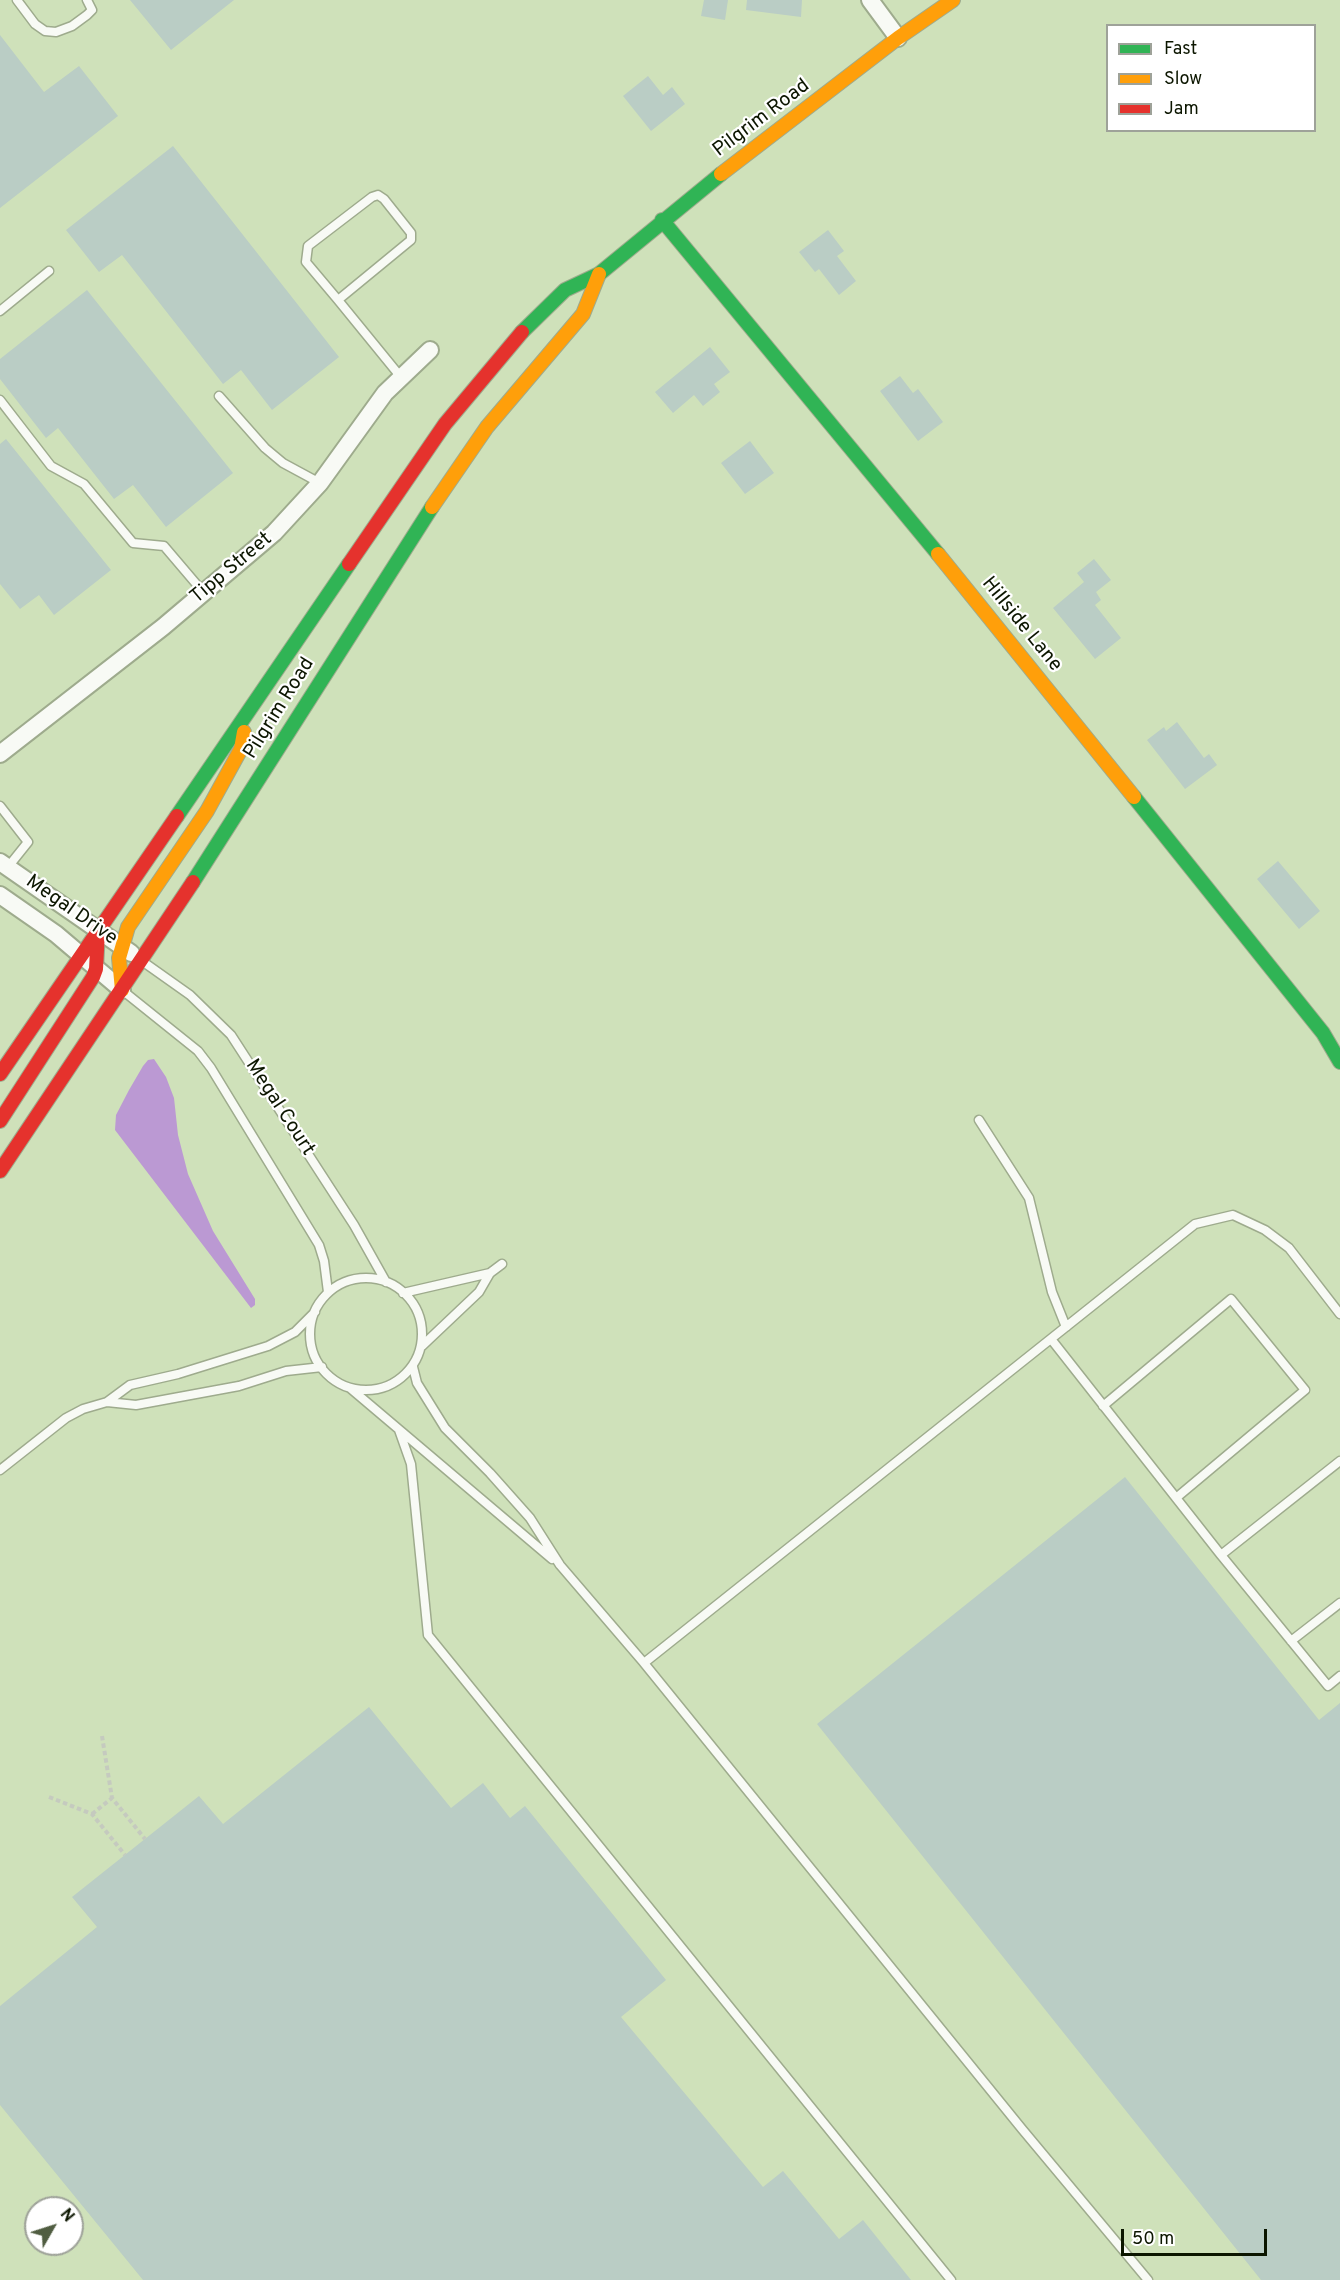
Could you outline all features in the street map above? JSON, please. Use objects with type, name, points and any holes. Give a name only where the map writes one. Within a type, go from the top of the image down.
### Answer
[{"type":"street","points":[[870,0],[898,38]]},
{"type":"street","name":"Pilgrim Road","points":[[0,1074],[445,424],[531,323],[565,290],[599,274],[663,220],[898,38],[952,0]]},
{"type":"street","name":"Hillside Lane","points":[[663,220],[1045,686],[1323,1033],[1340,1062]]},
{"type":"street","name":"Pilgrim Road","points":[[0,1171],[141,961],[443,489],[487,427],[583,314],[599,274]]},
{"type":"street","name":"Tipp Street","points":[[0,754],[204,593],[274,533],[320,483],[385,393],[400,376],[430,350]]},
{"type":"street","points":[[122,990],[119,958],[128,927],[207,811],[241,748],[250,710]]},
{"type":"street","name":"Megal Drive","points":[[4,865],[141,961]]},
{"type":"street","name":"Megal Drive","points":[[0,895],[49,928],[122,990]]},
{"type":"street","points":[[0,1121],[93,977],[96,969],[98,931]]},
{"type":"lane","points":[[17,0],[35,24],[45,31],[56,32],[72,27],[92,10],[87,0]]},
{"type":"lane","points":[[338,300],[411,240],[411,233],[384,199],[378,195],[372,197],[308,246],[306,262],[400,376]]},
{"type":"lane","points":[[0,311],[49,271]]},
{"type":"lane","points":[[219,396],[283,463],[320,483]]},
{"type":"lane","points":[[0,400],[51,466],[84,484],[133,543],[164,546],[204,593]]},
{"type":"lane","points":[[0,806],[28,842],[4,865]]},
{"type":"lane","name":"Megal Court","points":[[141,961],[190,995],[231,1035],[354,1225],[386,1282]]},
{"type":"lane","name":"Megal Court","points":[[122,990],[198,1051],[211,1068],[319,1245],[324,1261],[328,1293]]},
{"type":"lane","points":[[979,1120],[1029,1198],[1052,1292],[1066,1327]]},
{"type":"lane","points":[[644,1663],[1195,1224],[1233,1215],[1265,1230],[1289,1248],[1340,1314]]},
{"type":"lane","points":[[350,1388],[373,1390],[395,1383],[412,1367],[422,1346],[479,1292],[490,1273],[502,1264]]},
{"type":"lane","points":[[403,1293],[490,1273]]},
{"type":"lane","points":[[0,1470],[66,1418],[83,1409],[107,1402],[129,1385],[178,1374],[268,1346],[295,1332],[315,1312],[328,1293],[348,1281],[372,1278],[394,1285],[412,1301],[422,1322],[422,1346]]},
{"type":"lane","points":[[1104,1406],[1231,1299],[1305,1390],[1176,1498]]},
{"type":"lane","points":[[315,1312],[310,1335],[315,1358],[329,1377],[350,1388],[560,1565]]},
{"type":"lane","points":[[1051,1339],[1221,1555],[1328,1686],[1340,1676]]},
{"type":"lane","points":[[107,1402],[136,1405],[239,1386],[286,1371],[322,1367]]},
{"type":"lane","points":[[412,1367],[417,1383],[445,1428],[490,1473],[530,1518],[560,1565],[644,1663],[1148,2280]]},
{"type":"lane","points":[[399,1430],[411,1464],[428,1635],[951,2280]]},
{"type":"lane","points":[[1221,1555],[1340,1461]]},
{"type":"lane","points":[[1291,1641],[1340,1604]]},
{"type":"path","points":[[102,1736],[112,1798],[145,1839]]},
{"type":"path","points":[[49,1797],[92,1814],[125,1855]]},
{"type":"path","points":[[92,1814],[112,1798]]},
{"type":"shaded area","points":[[154,1059],[166,1077],[174,1098],[178,1135],[188,1174],[213,1231],[255,1299],[255,1305],[251,1308],[115,1130],[116,1115],[129,1090],[143,1066],[148,1060]]},
{"type":"building","points":[[130,0],[234,0],[171,50]]},
{"type":"building","points":[[704,0],[728,0],[725,20],[701,16]]},
{"type":"building","points":[[747,0],[802,0],[801,17],[746,10]]},
{"type":"building","points":[[0,35],[44,92],[79,66],[118,116],[0,208]]},
{"type":"building","points":[[648,76],[663,95],[672,87],[685,104],[651,131],[623,96]]},
{"type":"building","points":[[173,146],[339,357],[272,410],[241,370],[223,384],[122,255],[99,272],[66,230]]},
{"type":"building","points":[[828,230],[844,251],[837,256],[856,281],[839,295],[819,269],[815,272],[799,252]]},
{"type":"building","points":[[87,290],[233,473],[166,527],[133,485],[114,499],[58,428],[46,438],[0,379],[0,359]]},
{"type":"building","points":[[710,347],[730,372],[714,384],[720,392],[703,406],[694,395],[673,413],[655,392]]},
{"type":"building","points":[[900,376],[913,393],[918,389],[943,422],[918,441],[880,391]]},
{"type":"building","points":[[6,439],[111,570],[54,615],[39,595],[20,609],[0,584],[0,444]]},
{"type":"building","points":[[750,441],[774,473],[745,494],[721,463]]},
{"type":"building","points":[[1094,559],[1111,580],[1096,592],[1101,600],[1095,605],[1121,638],[1095,659],[1053,608],[1084,582],[1077,573]]},
{"type":"building","points":[[1177,722],[1204,758],[1209,754],[1217,765],[1185,789],[1147,740],[1164,727],[1166,731]]},
{"type":"building","points":[[1278,861],[1320,911],[1299,929],[1257,879]]},
{"type":"building","points":[[1125,1477],[1319,1720],[1340,1703],[1340,2280],[1261,2280],[817,1724]]},
{"type":"building","points":[[369,1707],[451,1808],[483,1783],[510,1818],[525,1806],[666,1980],[621,2017],[763,2187],[783,2171],[839,2239],[863,2220],[911,2280],[143,2280],[84,2208],[84,2196],[74,2196],[0,2105],[0,2006],[97,1927],[72,1897],[199,1796],[223,1824]]},
{"type":"traffic: fast","points":[[522,332],[565,290],[599,274],[721,174]]},
{"type":"traffic: fast","points":[[662,220],[938,554]]},
{"type":"traffic: fast","points":[[193,882],[432,507]]},
{"type":"traffic: fast","points":[[177,816],[349,564]]},
{"type":"traffic: fast","points":[[1134,797],[1323,1033],[1340,1062]]},
{"type":"traffic: slow","points":[[721,174],[898,38],[953,0]]},
{"type":"traffic: slow","points":[[432,507],[487,427],[583,314],[599,274]]},
{"type":"traffic: slow","points":[[938,554],[1134,797]]},
{"type":"traffic: slow","points":[[122,990],[119,958],[128,927],[207,811],[241,749],[244,732]]},
{"type":"traffic: jam","points":[[349,564],[445,424],[522,332]]},
{"type":"traffic: jam","points":[[0,1074],[177,816]]},
{"type":"traffic: jam","points":[[0,1171],[193,882]]},
{"type":"traffic: jam","points":[[0,1121],[93,977],[96,969],[98,931]]}]
